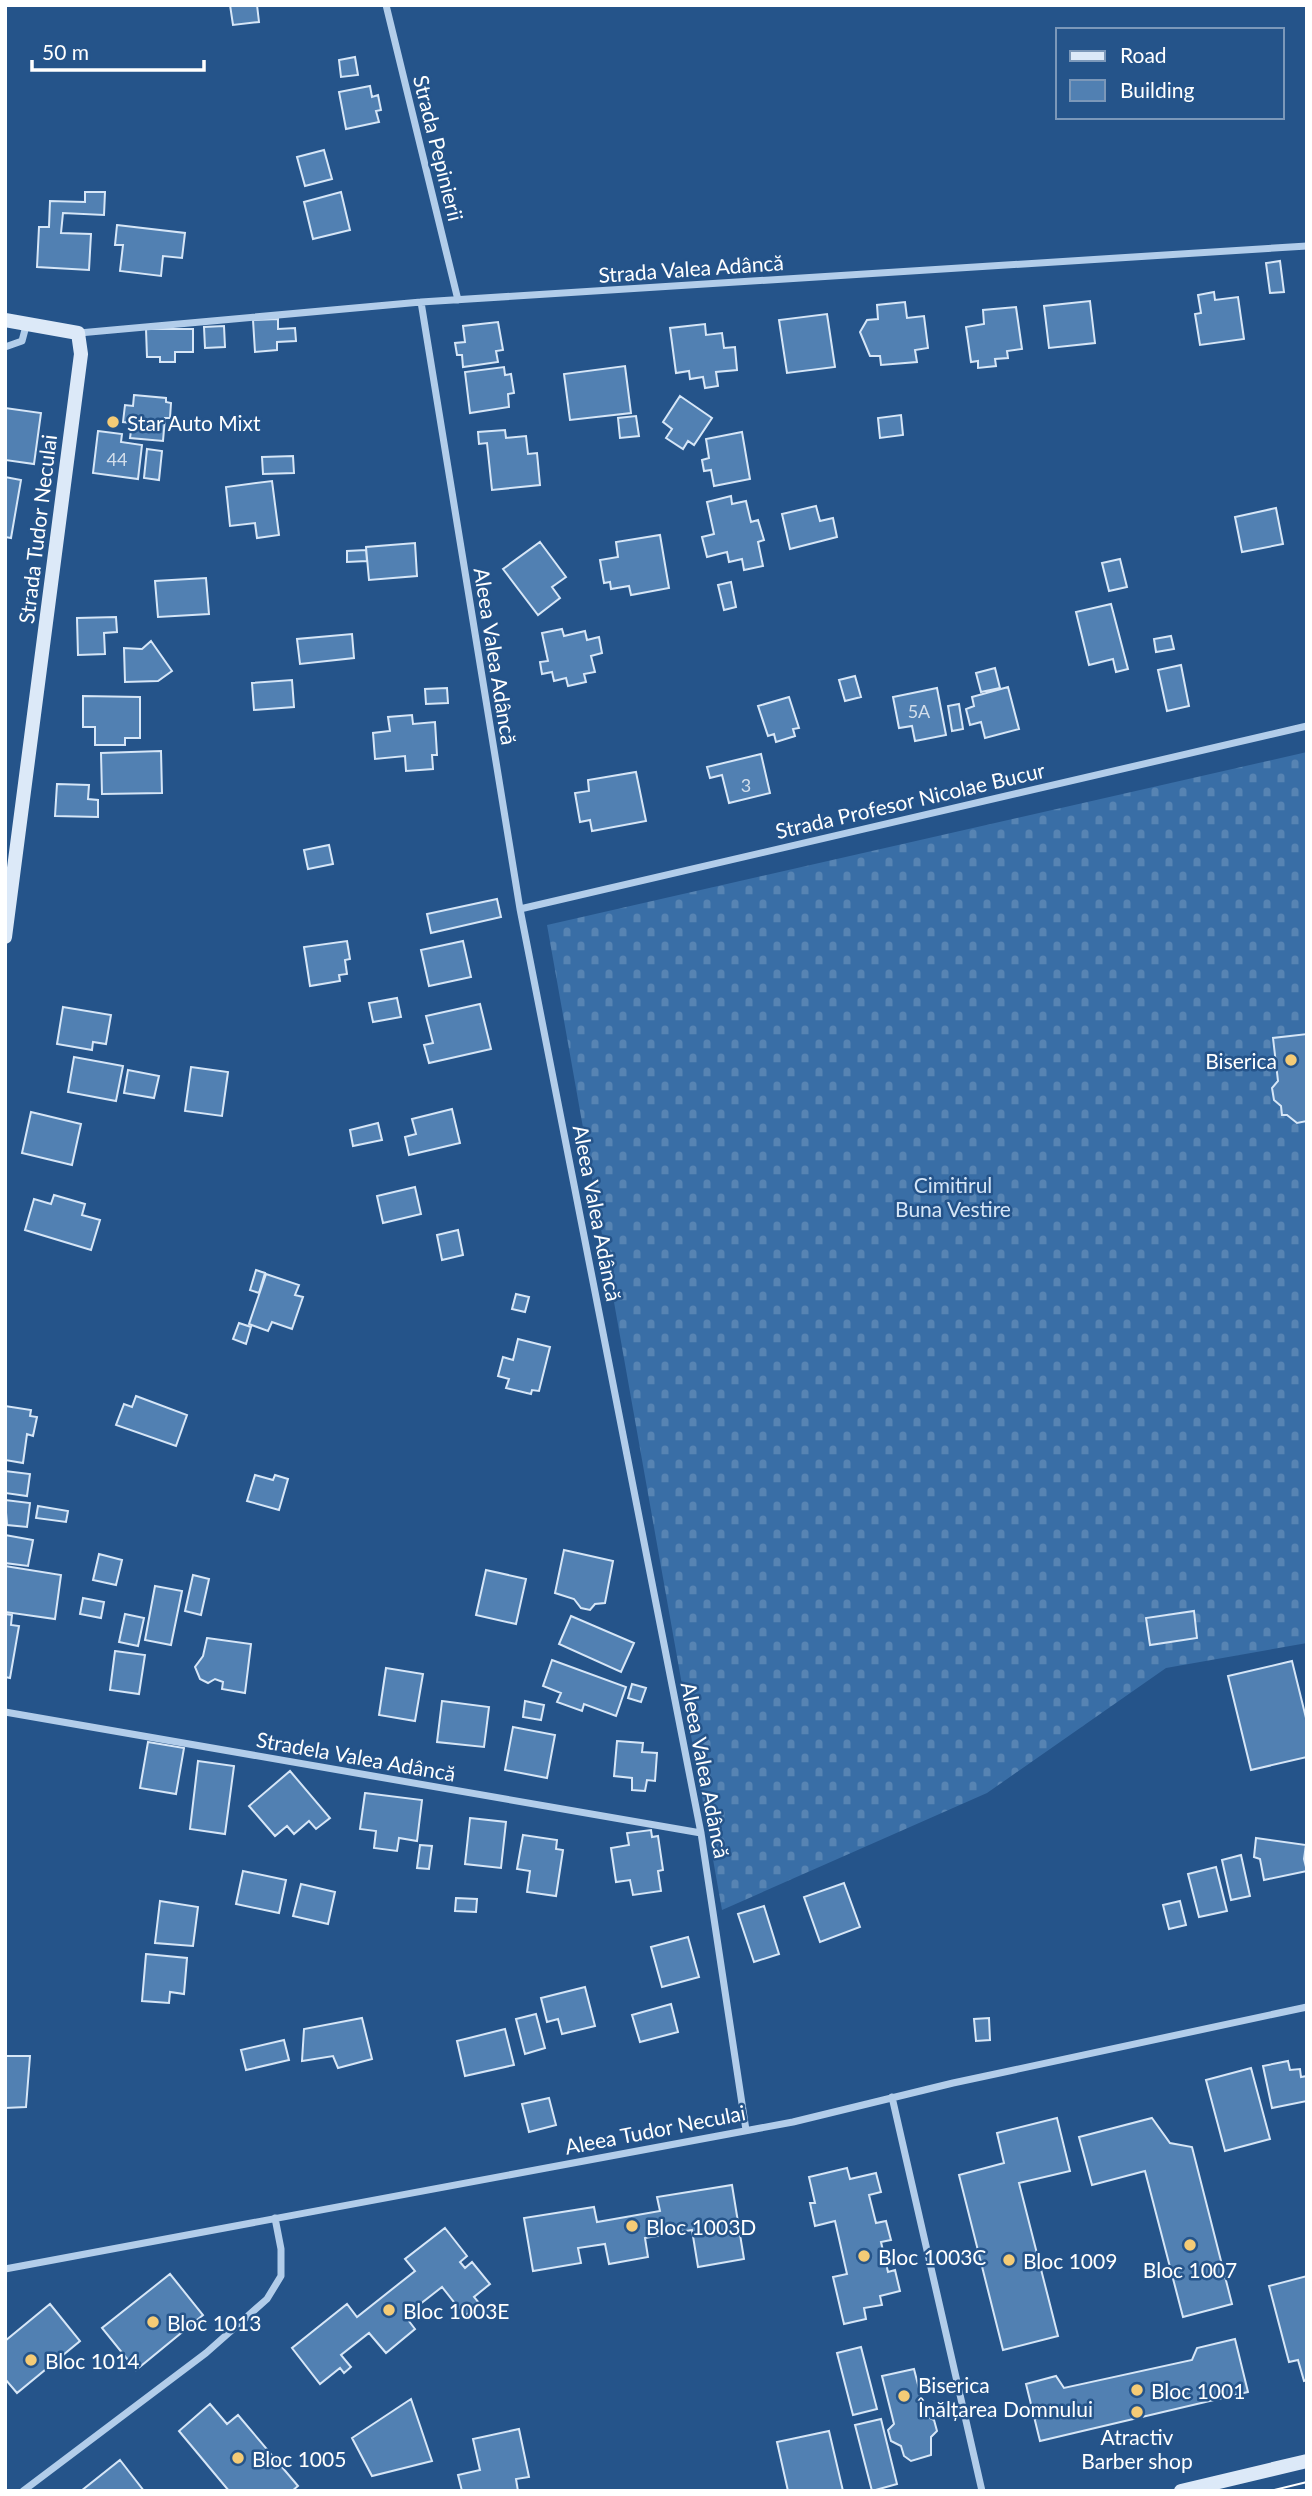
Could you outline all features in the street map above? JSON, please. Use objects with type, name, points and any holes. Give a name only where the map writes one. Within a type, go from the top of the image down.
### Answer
[{"type":"street","name":"Strada Pepinierii","points":[[386,5],[458,300]]},
{"type":"street","name":"Strada Valea Adâncă","points":[[78,334],[421,302],[1307,246]]},
{"type":"street","name":"Aleea Valea Adâncă","points":[[421,302],[520,909],[701,1833],[746,2130]]},
{"type":"street","points":[[5,320],[78,334]]},
{"type":"street","points":[[5,347],[22,341],[26,326]]},
{"type":"street","name":"Strada Tudor Neculai","points":[[5,937],[80,354],[78,334]]},
{"type":"street","name":"Strada Profesor Nicolae Bucur","points":[[520,909],[1307,726]]},
{"type":"street","name":"Stradela Valea Adâncă","points":[[5,1712],[701,1833]]},
{"type":"street","name":"Aleea Tudor Neculai","points":[[5,2269],[793,2122],[892,2097],[1307,2007]]},
{"type":"street","points":[[892,2097],[982,2491]]},
{"type":"street","points":[[23,2491],[206,2353],[267,2299],[281,2276],[281,2249],[275,2218]]},
{"type":"street","points":[[1181,2491],[1307,2461]]},
{"type":"green space","name":"Cimitirul Buna Vestire","points":[[1307,752],[1307,1643],[1166,1668],[987,1793],[722,1910],[547,925]]},
{"type":"building","points":[[230,5],[257,5],[259,22],[233,25]]},
{"type":"building","points":[[355,57],[358,75],[341,77],[339,60]]},
{"type":"building","points":[[370,86],[372,97],[378,95],[381,110],[376,111],[379,122],[346,129],[339,92]]},
{"type":"building","points":[[324,150],[332,179],[305,186],[297,157]]},
{"type":"building","points":[[85,192],[105,192],[104,215],[63,213],[61,233],[91,234],[89,270],[37,267],[39,227],[49,227],[50,201],[85,202]]},
{"type":"building","points":[[341,192],[350,230],[313,239],[304,202]]},
{"type":"building","points":[[117,225],[185,233],[182,258],[163,256],[161,276],[120,271],[123,245],[115,245]]},
{"type":"building","points":[[1280,261],[1284,292],[1270,293],[1266,263]]},
{"type":"building","points":[[1214,292],[1215,300],[1238,297],[1244,339],[1200,345],[1195,314],[1201,313],[1198,295]]},
{"type":"building","points":[[1090,301],[1095,343],[1049,348],[1044,306]]},
{"type":"building","points":[[905,302],[907,318],[924,316],[928,348],[915,350],[917,362],[881,365],[880,356],[870,356],[860,332],[867,320],[878,319],[877,305]]},
{"type":"building","points":[[1016,307],[1022,349],[1007,351],[1008,358],[995,359],[996,366],[978,368],[978,361],[971,362],[966,327],[984,324],[983,310]]},
{"type":"building","points":[[827,314],[835,367],[787,373],[779,320]]},
{"type":"building","points":[[278,319],[278,329],[295,328],[296,341],[277,342],[277,350],[255,352],[253,320]]},
{"type":"building","points":[[498,322],[503,350],[496,351],[498,362],[463,367],[462,355],[457,355],[455,343],[465,342],[463,326]]},
{"type":"building","points":[[705,324],[706,335],[722,333],[724,348],[735,347],[737,370],[716,372],[718,386],[705,388],[703,377],[690,379],[689,371],[676,373],[670,328]]},
{"type":"building","points":[[224,326],[225,347],[205,348],[204,327]]},
{"type":"building","points":[[146,329],[193,329],[193,352],[175,352],[175,362],[160,362],[160,357],[147,357]]},
{"type":"building","points":[[625,366],[631,413],[570,420],[564,374]]},
{"type":"building","points":[[504,367],[505,375],[511,374],[514,393],[508,394],[509,407],[470,413],[465,372]]},
{"type":"building","points":[[134,395],[166,398],[166,402],[171,403],[170,418],[165,418],[163,441],[130,438],[132,423],[123,422],[125,405],[133,406]]},
{"type":"building","points":[[680,396],[712,418],[694,445],[688,441],[683,449],[666,438],[672,429],[663,422]]},
{"type":"building","points":[[5,408],[41,413],[34,464],[5,460]]},
{"type":"building","points":[[901,415],[903,435],[880,438],[878,418]]},
{"type":"building","points":[[636,416],[639,436],[620,438],[618,418]]},
{"type":"building","points":[[505,430],[506,438],[526,436],[528,454],[537,453],[540,485],[492,490],[487,443],[479,444],[478,432]]},
{"type":"building","points":[[98,431],[122,434],[121,442],[142,445],[138,479],[93,473]]},
{"type":"building","points":[[742,432],[750,479],[714,486],[711,470],[704,471],[702,460],[709,458],[706,439]]},
{"type":"building","points":[[147,449],[162,451],[159,480],[144,478]]},
{"type":"building","points":[[293,456],[294,473],[263,474],[262,457]]},
{"type":"building","points":[[5,477],[21,480],[11,538],[5,537]]},
{"type":"building","points":[[272,481],[279,535],[257,538],[255,523],[230,526],[226,487]]},
{"type":"building","points":[[731,496],[732,504],[746,501],[751,522],[758,520],[764,540],[758,542],[763,566],[744,570],[742,559],[729,562],[727,552],[707,557],[702,537],[714,534],[707,502]]},
{"type":"building","points":[[816,506],[820,521],[833,518],[837,537],[790,549],[782,514]]},
{"type":"building","points":[[1276,508],[1283,544],[1242,552],[1235,517]]},
{"type":"building","points":[[660,535],[669,588],[631,595],[629,586],[611,589],[610,582],[604,583],[600,560],[618,557],[616,542]]},
{"type":"building","points":[[540,542],[566,577],[552,587],[560,598],[538,615],[503,569]]},
{"type":"building","points":[[415,543],[417,576],[369,580],[366,547]]},
{"type":"building","points":[[366,550],[367,561],[347,562],[347,551]]},
{"type":"building","points":[[1120,559],[1127,587],[1109,591],[1102,563]]},
{"type":"building","points":[[206,578],[209,614],[158,617],[155,581]]},
{"type":"building","points":[[731,582],[736,607],[724,610],[718,585]]},
{"type":"building","points":[[1111,604],[1128,669],[1116,672],[1113,659],[1089,665],[1076,612]]},
{"type":"building","points":[[116,617],[117,632],[104,633],[105,654],[78,655],[77,618]]},
{"type":"building","points":[[562,629],[564,636],[585,631],[587,640],[599,637],[602,653],[591,656],[595,672],[584,674],[586,682],[568,686],[566,678],[554,681],[552,672],[542,674],[540,662],[548,661],[542,633]]},
{"type":"building","points":[[352,634],[354,658],[300,664],[297,639]]},
{"type":"building","points":[[1171,636],[1174,649],[1156,652],[1154,639]]},
{"type":"building","points":[[151,641],[172,671],[158,681],[125,682],[124,648],[142,649]]},
{"type":"building","points":[[1181,665],[1189,706],[1167,711],[1158,670]]},
{"type":"building","points":[[995,668],[1000,688],[981,692],[976,673]]},
{"type":"building","points":[[855,676],[861,697],[845,701],[839,680]]},
{"type":"building","points":[[292,680],[294,707],[254,710],[252,683]]},
{"type":"building","points":[[1008,687],[1019,729],[985,738],[981,722],[970,725],[966,709],[974,706],[972,697]]},
{"type":"building","points":[[447,688],[448,703],[426,704],[425,689]]},
{"type":"building","points":[[937,688],[946,735],[915,741],[912,726],[899,728],[893,697]]},
{"type":"building","points":[[83,696],[140,697],[140,738],[125,738],[125,745],[95,745],[95,727],[83,727]]},
{"type":"building","points":[[789,697],[799,728],[793,729],[795,736],[776,742],[774,734],[768,736],[758,706]]},
{"type":"building","points":[[959,704],[963,729],[952,731],[948,706]]},
{"type":"building","points":[[412,715],[413,724],[435,722],[437,755],[432,755],[433,769],[406,771],[405,756],[375,759],[373,733],[390,731],[388,717]]},
{"type":"building","points":[[161,751],[162,793],[102,794],[101,753]]},
{"type":"building","points":[[761,754],[770,793],[729,803],[722,775],[710,778],[707,767]]},
{"type":"building","points":[[636,772],[646,821],[592,831],[590,820],[580,822],[575,793],[589,791],[588,780]]},
{"type":"building","points":[[57,784],[89,785],[88,799],[98,800],[98,817],[55,816]]},
{"type":"building","points":[[329,845],[333,864],[308,869],[304,850]]},
{"type":"building","points":[[497,899],[501,917],[431,933],[427,914]]},
{"type":"building","points":[[347,941],[350,959],[345,960],[347,974],[339,975],[340,981],[310,986],[304,947]]},
{"type":"building","points":[[463,941],[471,977],[429,986],[421,950]]},
{"type":"building","points":[[397,998],[401,1017],[373,1022],[369,1003]]},
{"type":"building","points":[[480,1004],[491,1049],[429,1063],[424,1045],[433,1043],[426,1016]]},
{"type":"building","points":[[63,1007],[111,1015],[106,1044],[93,1042],[92,1050],[57,1044]]},
{"type":"building","name":"Biserica","points":[[1307,1034],[1307,1121],[1297,1123],[1287,1115],[1282,1115],[1281,1106],[1274,1100],[1272,1088],[1278,1081],[1273,1038]]},
{"type":"building","points":[[74,1057],[123,1066],[116,1101],[68,1092]]},
{"type":"building","points":[[191,1067],[228,1072],[222,1116],[185,1111]]},
{"type":"building","points":[[128,1070],[159,1076],[154,1098],[124,1093]]},
{"type":"building","points":[[452,1109],[460,1143],[409,1155],[405,1137],[416,1134],[412,1119]]},
{"type":"building","points":[[31,1112],[81,1124],[72,1165],[22,1153]]},
{"type":"building","points":[[378,1123],[382,1140],[353,1146],[350,1130]]},
{"type":"building","points":[[415,1187],[421,1214],[383,1223],[377,1196]]},
{"type":"building","points":[[54,1195],[85,1204],[82,1215],[100,1220],[91,1250],[25,1230],[34,1199],[51,1204]]},
{"type":"building","points":[[458,1230],[463,1255],[442,1260],[437,1235]]},
{"type":"building","points":[[256,1270],[265,1273],[259,1293],[250,1290]]},
{"type":"building","points":[[266,1274],[299,1285],[295,1295],[303,1297],[292,1329],[272,1322],[268,1331],[249,1324]]},
{"type":"building","points":[[516,1294],[529,1297],[525,1312],[512,1309]]},
{"type":"building","points":[[239,1323],[251,1327],[246,1344],[233,1339]]},
{"type":"building","points":[[518,1339],[550,1347],[539,1391],[532,1390],[531,1394],[506,1388],[509,1379],[498,1376],[503,1357],[513,1360]]},
{"type":"building","points":[[136,1396],[187,1415],[176,1446],[116,1425],[124,1404],[132,1407]]},
{"type":"building","points":[[5,1406],[31,1410],[30,1416],[37,1417],[33,1436],[27,1434],[23,1463],[5,1460]]},
{"type":"building","points":[[5,1471],[30,1474],[27,1496],[5,1493]]},
{"type":"building","points":[[255,1475],[273,1480],[275,1475],[288,1479],[279,1510],[247,1501]]},
{"type":"building","points":[[5,1500],[30,1503],[27,1527],[7,1525]]},
{"type":"building","points":[[38,1506],[68,1511],[66,1522],[36,1518]]},
{"type":"building","points":[[5,1535],[33,1540],[28,1566],[5,1563]]},
{"type":"building","points":[[564,1550],[613,1561],[605,1603],[595,1604],[590,1610],[581,1608],[574,1599],[555,1593]]},
{"type":"building","points":[[99,1554],[122,1560],[116,1585],[93,1580]]},
{"type":"building","points":[[5,1566],[61,1575],[55,1619],[5,1612]]},
{"type":"building","points":[[486,1570],[526,1579],[516,1624],[476,1615]]},
{"type":"building","points":[[193,1575],[209,1579],[201,1615],[185,1611]]},
{"type":"building","points":[[155,1586],[182,1591],[171,1645],[145,1640]]},
{"type":"building","points":[[83,1598],[104,1602],[101,1618],[80,1614]]},
{"type":"building","points":[[1194,1611],[1197,1638],[1150,1645],[1146,1618]]},
{"type":"building","points":[[5,1614],[12,1615],[11,1625],[19,1626],[10,1678],[5,1677]]},
{"type":"building","points":[[125,1614],[144,1618],[138,1646],[119,1642]]},
{"type":"building","points":[[571,1616],[634,1643],[621,1672],[559,1644]]},
{"type":"building","points":[[207,1638],[251,1644],[245,1693],[222,1689],[223,1682],[215,1679],[208,1683],[200,1679],[195,1667],[203,1656]]},
{"type":"building","points":[[115,1651],[145,1655],[139,1694],[110,1690]]},
{"type":"building","points":[[552,1660],[626,1687],[616,1716],[584,1704],[582,1711],[557,1702],[561,1693],[543,1686]]},
{"type":"building","points":[[1292,1661],[1307,1722],[1307,1757],[1251,1770],[1228,1676]]},
{"type":"building","points":[[386,1668],[423,1674],[415,1721],[379,1715]]},
{"type":"building","points":[[632,1684],[646,1688],[641,1702],[628,1698]]},
{"type":"building","points":[[442,1701],[489,1707],[484,1747],[437,1742]]},
{"type":"building","points":[[525,1701],[544,1705],[541,1720],[523,1717]]},
{"type":"building","points":[[513,1727],[555,1735],[547,1778],[505,1770]]},
{"type":"building","points":[[617,1741],[643,1743],[642,1752],[657,1753],[655,1781],[647,1780],[645,1791],[632,1790],[632,1778],[614,1776]]},
{"type":"building","points":[[148,1742],[184,1748],[176,1794],[140,1788]]},
{"type":"building","points":[[198,1761],[234,1766],[225,1834],[190,1829]]},
{"type":"building","points":[[290,1771],[330,1818],[316,1829],[309,1821],[294,1834],[287,1826],[275,1836],[249,1806]]},
{"type":"building","points":[[365,1793],[422,1800],[417,1841],[399,1838],[397,1851],[374,1848],[376,1831],[360,1829]]},
{"type":"building","points":[[470,1818],[506,1822],[501,1868],[465,1864]]},
{"type":"building","points":[[651,1830],[652,1837],[658,1836],[663,1870],[658,1871],[661,1891],[633,1895],[630,1880],[616,1882],[611,1848],[629,1845],[627,1833]]},
{"type":"building","points":[[523,1835],[557,1840],[556,1849],[563,1850],[556,1896],[527,1892],[530,1871],[517,1869]]},
{"type":"building","points":[[1256,1838],[1306,1845],[1304,1859],[1307,1871],[1264,1880],[1260,1859],[1254,1857]]},
{"type":"building","points":[[420,1845],[432,1846],[429,1869],[417,1868]]},
{"type":"building","points":[[1241,1855],[1250,1896],[1231,1900],[1222,1860]]},
{"type":"building","points":[[1216,1867],[1227,1911],[1199,1917],[1188,1874]]},
{"type":"building","points":[[243,1871],[286,1880],[279,1913],[236,1904]]},
{"type":"building","points":[[844,1883],[860,1927],[820,1942],[804,1897]]},
{"type":"building","points":[[301,1884],[335,1892],[328,1924],[293,1916]]},
{"type":"building","points":[[456,1898],[477,1899],[476,1912],[455,1911]]},
{"type":"building","points":[[160,1901],[198,1907],[193,1946],[155,1943]]},
{"type":"building","points":[[1180,1901],[1186,1925],[1169,1929],[1163,1905]]},
{"type":"building","points":[[764,1906],[779,1954],[754,1962],[738,1914]]},
{"type":"building","points":[[688,1937],[699,1977],[662,1987],[651,1947]]},
{"type":"building","points":[[146,1954],[187,1958],[184,1994],[170,1992],[169,2003],[142,2001]]},
{"type":"building","points":[[585,1987],[595,2026],[562,2034],[558,2019],[547,2022],[541,1998]]},
{"type":"building","points":[[671,2004],[678,2032],[640,2042],[632,2015]]},
{"type":"building","points":[[536,2014],[545,2048],[525,2054],[516,2019]]},
{"type":"building","points":[[362,2018],[372,2059],[338,2068],[333,2056],[302,2061],[304,2029]]},
{"type":"building","points":[[989,2018],[990,2040],[976,2041],[974,2019]]},
{"type":"building","points":[[505,2029],[514,2065],[465,2076],[457,2041]]},
{"type":"building","points":[[284,2040],[289,2060],[246,2070],[241,2050]]},
{"type":"building","points":[[5,2056],[30,2056],[26,2107],[5,2108]]},
{"type":"building","points":[[1288,2061],[1290,2070],[1300,2069],[1301,2077],[1307,2076],[1307,2101],[1272,2108],[1263,2066]]},
{"type":"building","points":[[1251,2068],[1270,2139],[1225,2151],[1206,2080]]},
{"type":"building","points":[[549,2098],[556,2125],[529,2132],[522,2104]]},
{"type":"building","name":"Bloc 1009","points":[[1057,2118],[1070,2171],[1019,2183],[1058,2336],[1003,2350],[959,2175],[1004,2163],[997,2133]]},
{"type":"building","name":"Bloc 1007","points":[[1152,2118],[1170,2143],[1192,2147],[1232,2304],[1183,2317],[1145,2171],[1092,2185],[1079,2137]]},
{"type":"building","name":"Bloc 1003C","points":[[847,2168],[850,2179],[876,2173],[881,2192],[869,2195],[876,2223],[886,2221],[891,2240],[881,2242],[888,2272],[895,2270],[900,2291],[880,2296],[882,2305],[864,2308],[866,2319],[844,2324],[833,2277],[847,2274],[835,2221],[815,2226],[810,2203],[815,2203],[809,2177]]},
{"type":"building","name":"Bloc 1003D","points":[[732,2185],[744,2259],[698,2267],[692,2230],[645,2238],[648,2257],[609,2264],[605,2244],[578,2248],[581,2263],[533,2271],[524,2218],[594,2207],[597,2222],[660,2211],[657,2197]]},
{"type":"building","name":"Bloc 1003E","points":[[445,2228],[467,2256],[460,2262],[465,2268],[472,2262],[490,2284],[474,2297],[480,2304],[465,2316],[442,2287],[405,2316],[415,2329],[386,2353],[369,2333],[341,2355],[351,2367],[344,2373],[340,2368],[320,2384],[292,2348],[347,2304],[357,2317],[415,2271],[405,2259]]},
{"type":"building","name":"Bloc 1013","points":[[170,2274],[203,2315],[136,2370],[102,2328]]},
{"type":"building","points":[[1307,2276],[1307,2380],[1304,2381],[1298,2360],[1289,2362],[1269,2286]]},
{"type":"building","name":"Bloc 1014","points":[[50,2304],[80,2341],[17,2393],[5,2379],[5,2341]]},
{"type":"building","name":"Bloc 1001","points":[[1235,2339],[1248,2392],[1040,2441],[1026,2384],[1056,2376],[1064,2388],[1192,2360],[1197,2348]]},
{"type":"building","points":[[861,2347],[877,2409],[853,2415],[837,2353]]},
{"type":"building","name":"Biserica Înălțarea Domnului","points":[[914,2369],[926,2416],[934,2420],[937,2431],[931,2437],[931,2455],[911,2461],[904,2456],[901,2446],[891,2441],[888,2430],[894,2424],[882,2376]]},
{"type":"building","points":[[411,2399],[432,2461],[372,2476],[352,2438]]},
{"type":"building","name":"Bloc 1005","points":[[210,2404],[227,2424],[238,2415],[298,2486],[292,2491],[229,2491],[179,2431]]},
{"type":"building","points":[[881,2419],[897,2484],[872,2491],[855,2425]]},
{"type":"building","points":[[519,2429],[529,2477],[516,2479],[518,2491],[462,2491],[458,2475],[480,2470],[473,2439]]},
{"type":"building","points":[[829,2431],[843,2491],[788,2491],[777,2442]]},
{"type":"building","points":[[120,2460],[144,2491],[81,2491]]},
{"type":"tram line","points":[[1270,2491],[1307,2482]]},
{"type":"place","name":"Star Auto Mixt","points":[[113,422]]},
{"type":"place","name":"Biserica","points":[[1291,1060]]},
{"type":"place","name":"Bloc 1003D","points":[[632,2226]]},
{"type":"place","name":"Bloc 1007","points":[[1190,2245]]},
{"type":"place","name":"Bloc 1003C","points":[[864,2256]]},
{"type":"place","name":"Bloc 1009","points":[[1009,2260]]},
{"type":"place","name":"Bloc 1003E","points":[[389,2310]]},
{"type":"place","name":"Bloc 1013","points":[[153,2322]]},
{"type":"place","name":"Bloc 1014","points":[[31,2360]]},
{"type":"place","name":"Bloc 1001","points":[[1137,2390]]},
{"type":"place","name":"Biserica Înălțarea Domnului","points":[[904,2396]]},
{"type":"place","name":"Atractiv Barber shop","points":[[1137,2412]]},
{"type":"place","name":"Bloc 1005","points":[[238,2458]]}]
